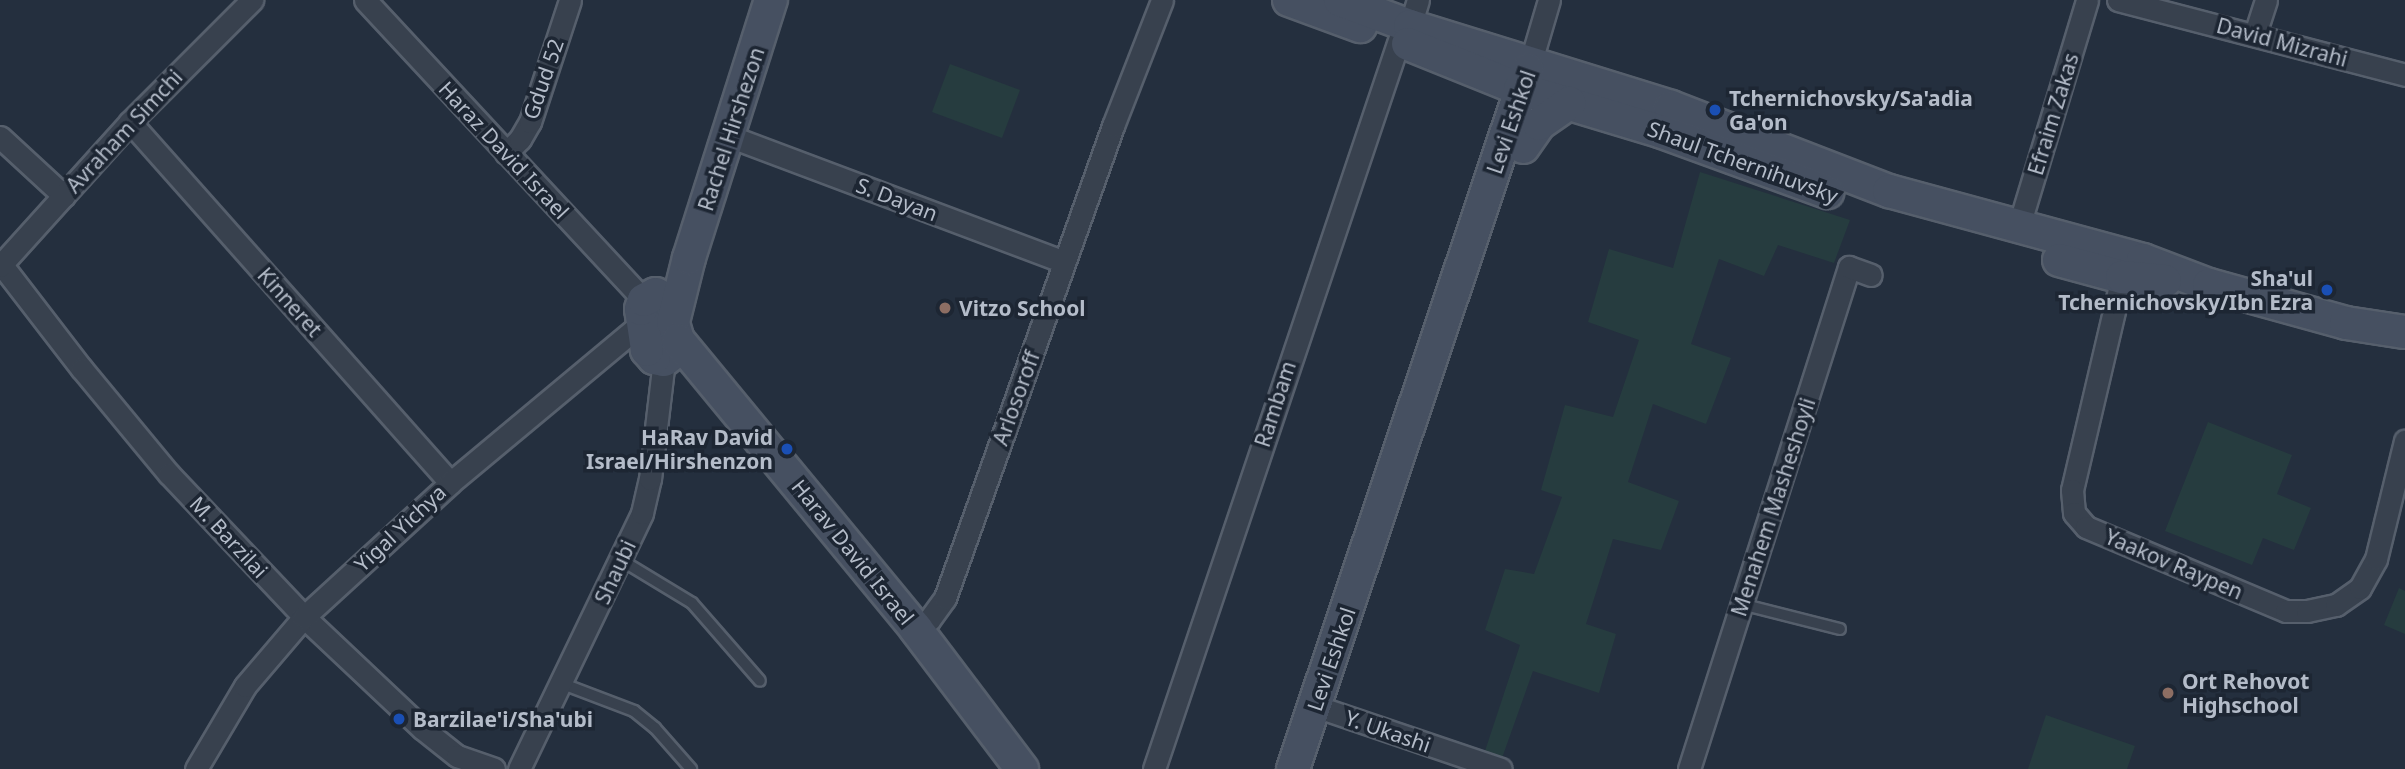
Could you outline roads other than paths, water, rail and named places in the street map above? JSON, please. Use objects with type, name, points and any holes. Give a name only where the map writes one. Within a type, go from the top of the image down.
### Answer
[{"type":"street","name":"Avraham Simchi","points":[[1,265],[130,122],[252,0]]},
{"type":"street","name":"Haraz David Israel","points":[[365,0],[660,323]]},
{"type":"street","name":"Gdud 52","points":[[506,153],[530,122],[570,0]]},
{"type":"street","name":"Rachel Hirshezon","points":[[660,323],[689,258],[771,0]]},
{"type":"street","name":"Arlosoroff","points":[[916,629],[929,620],[946,598],[1064,262],[1162,0]]},
{"type":"street","name":"Shaul Tchernihuvsky","points":[[1289,0],[1409,22]]},
{"type":"street","name":"Shaul Tchernihuvsky","points":[[1340,0],[1409,22],[1569,103],[1662,132],[1874,208],[2122,277],[2208,285]]},
{"type":"street","points":[[1530,81],[1549,0]]},
{"type":"street","name":"Efraim Zakas","points":[[2018,229],[2087,0]]},
{"type":"street","name":"David Mizrahi","points":[[2118,0],[2405,75]]},
{"type":"street","points":[[2255,34],[2266,0]]},
{"type":"street","name":"Rambam","points":[[1154,769],[1409,22]]},
{"type":"street","name":"Shaul Tchernihuvsky","points":[[1530,81],[1681,111],[1889,191],[2018,229],[2143,260],[2208,285],[2346,323],[2405,331]]},
{"type":"street","name":"Levi Eshkol","points":[[1293,769],[1324,709],[1523,147],[1530,81]]},
{"type":"street","name":"Levi Eshkol","points":[[1312,769],[1324,709],[1530,81]]},
{"type":"street","points":[[1523,147],[1539,124],[1569,103]]},
{"type":"street","name":"Kinneret","points":[[130,122],[450,483]]},
{"type":"street","name":"S. Dayan","points":[[729,135],[1064,262]]},
{"type":"street","points":[[0,137],[64,196]]},
{"type":"street","name":"M. Barzilai","points":[[1,265],[169,474],[304,617],[367,680],[423,729],[457,755],[494,769]]},
{"type":"street","name":"Menahem Masheshoyli","points":[[1689,769],[1850,267],[1871,275]]},
{"type":"street","name":"Yaakov Raypen","points":[[2122,277],[2072,490],[2074,513],[2086,527],[2286,611],[2307,611],[2336,605],[2360,588],[2376,559],[2405,441]]},
{"type":"street","name":"Yigal Yichya","points":[[196,769],[245,686],[304,617],[450,483],[660,323]]},
{"type":"street","name":"Shaubi","points":[[519,769],[563,684],[621,560],[647,495],[660,323]]},
{"type":"street","name":"Harav David Israel","points":[[660,323],[916,629],[1022,769]]},
{"type":"street","name":"Shaul Tchernihuvsky","points":[[2346,323],[2377,341],[2405,350]]},
{"type":"street","name":"Y. Ukashi","points":[[1324,709],[1501,769]]},
{"type":"lane","points":[[621,560],[692,603],[760,681]]},
{"type":"lane","points":[[1741,604],[1840,629]]},
{"type":"lane","points":[[563,684],[634,711],[655,728],[691,769]]},
{"type":"place","name":"Tchernichovsky/Sa'adia Ga'on","points":[[1715,110]]},
{"type":"place","name":"Sha'ul Tchernichovsky/Ibn Ezra","points":[[2327,290]]},
{"type":"place","name":"Vitzo School","points":[[945,308]]},
{"type":"place","name":"HaRav David Israel/Hirshenzon","points":[[787,449]]},
{"type":"place","name":"Ort Rehovot Highschool","points":[[2168,693]]},
{"type":"place","name":"Barzilae'i/Sha'ubi","points":[[399,719]]}]
